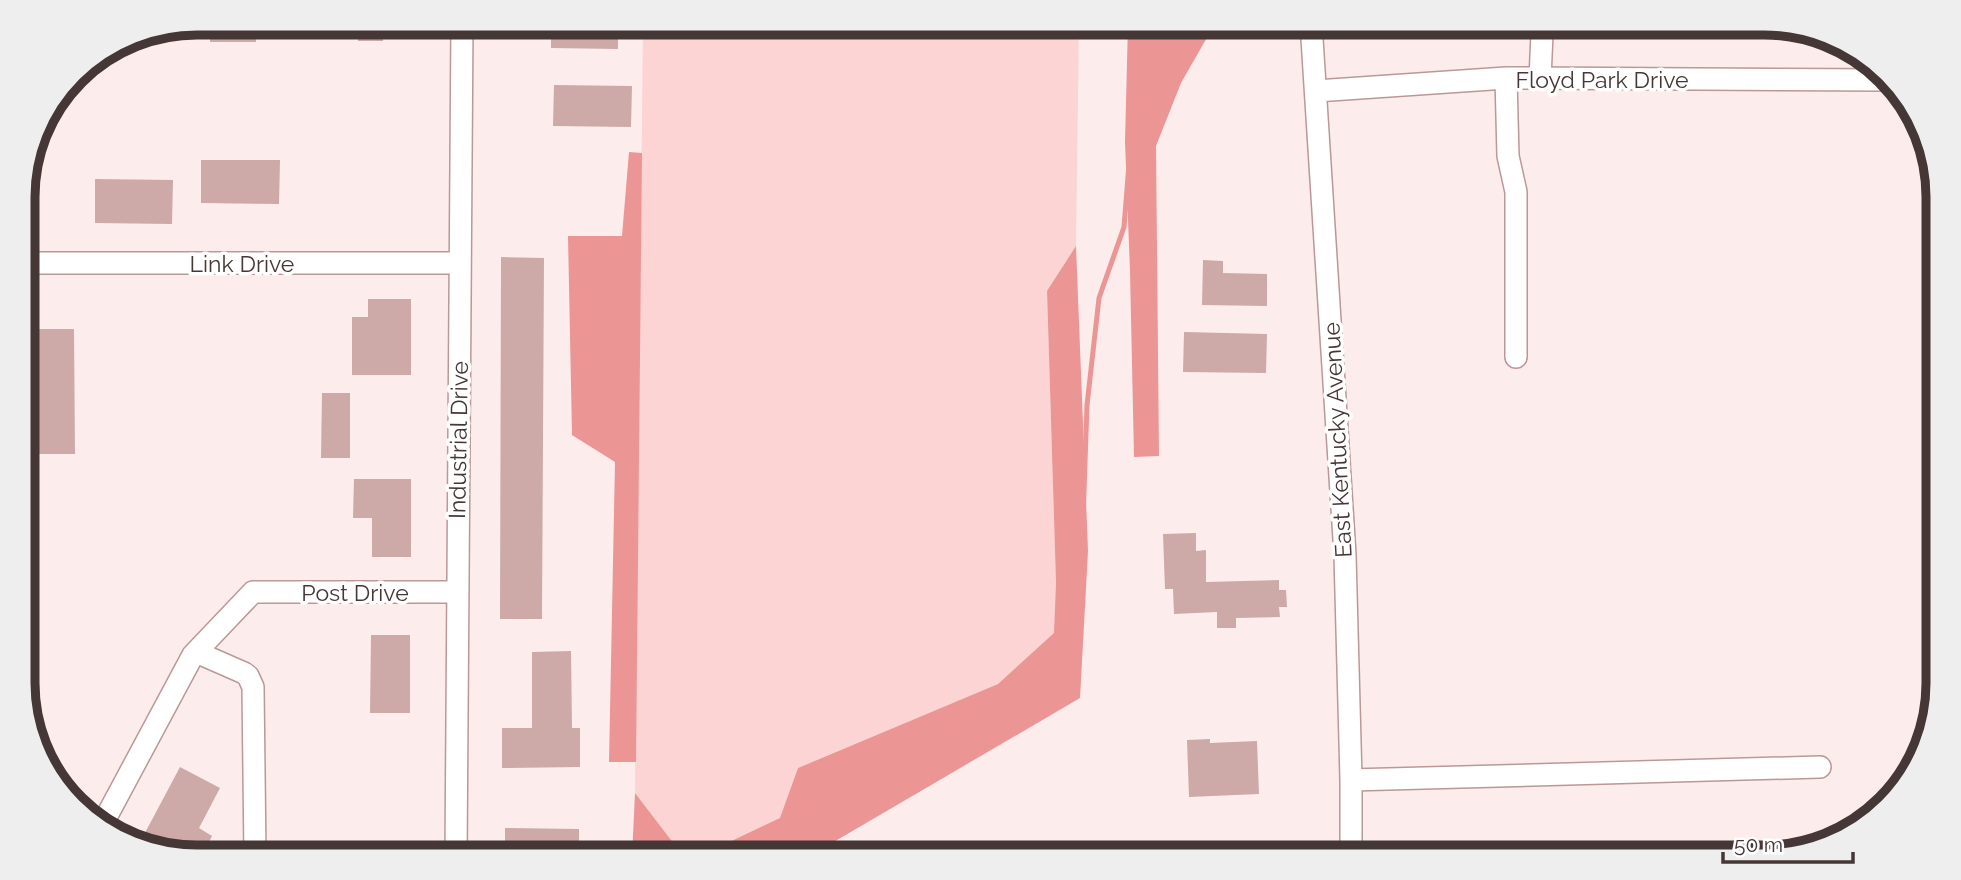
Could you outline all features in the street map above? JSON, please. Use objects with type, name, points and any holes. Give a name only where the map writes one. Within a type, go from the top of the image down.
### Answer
[{"type":"street","name":"Industrial Drive","points":[[456,845],[462,35]]},
{"type":"street","name":"East Kentucky Avenue","points":[[1312,35],[1345,555],[1351,845]]},
{"type":"street","points":[[1540,78],[1542,35]]},
{"type":"street","name":"Floyd Park Drive","points":[[1316,91],[1506,78],[1877,80]]},
{"type":"street","points":[[1506,78],[1508,156],[1516,192],[1516,357]]},
{"type":"street","name":"Link Drive","points":[[35,263],[460,263]]},
{"type":"street","name":"Post Drive","points":[[196,652],[253,592],[457,592]]},
{"type":"street","points":[[106,817],[196,652],[244,673],[253,687],[255,845]]},
{"type":"street","points":[[1351,780],[1820,767]]},
{"type":"shaded area","points":[[643,35],[1079,35],[1076,246],[1047,292],[1056,583],[1055,633],[998,684],[798,768],[781,818],[724,845],[675,845],[635,793]]},
{"type":"shaded area","points":[[1128,35],[1208,35],[1181,83],[1156,146],[1159,456],[1134,457],[1125,142]]},
{"type":"shaded area","points":[[629,152],[642,153],[636,762],[609,762],[615,462],[572,435],[568,236],[622,236]]},
{"type":"shaded area","points":[[1076,246],[1088,551],[1080,698],[829,845],[723,845],[780,818],[798,768],[998,684],[1054,633],[1056,583],[1047,291]]},
{"type":"shaded area","points":[[635,793],[675,845],[633,845]]},
{"type":"building","points":[[210,35],[256,35],[256,42],[210,42]]},
{"type":"building","points":[[358,35],[383,35],[383,41],[358,41]]},
{"type":"building","points":[[551,35],[618,35],[618,49],[551,48]]},
{"type":"building","points":[[554,85],[632,86],[631,127],[553,126]]},
{"type":"building","points":[[201,160],[280,160],[279,204],[201,203]]},
{"type":"building","points":[[95,179],[173,180],[172,224],[95,223]]},
{"type":"building","points":[[501,257],[544,258],[542,619],[500,619]]},
{"type":"building","points":[[1203,260],[1223,261],[1223,273],[1267,274],[1267,306],[1202,305]]},
{"type":"building","points":[[368,299],[411,299],[411,375],[352,375],[352,317],[368,317]]},
{"type":"building","points":[[35,329],[74,329],[75,454],[35,454]]},
{"type":"building","points":[[1184,332],[1267,334],[1266,373],[1183,372]]},
{"type":"building","points":[[322,393],[350,393],[350,458],[321,458]]},
{"type":"building","points":[[354,479],[411,479],[411,557],[372,557],[372,518],[353,518]]},
{"type":"building","points":[[1196,533],[1196,551],[1206,550],[1206,582],[1279,580],[1279,590],[1286,590],[1287,607],[1279,607],[1280,617],[1236,618],[1236,628],[1217,628],[1217,612],[1174,614],[1173,589],[1165,589],[1163,534]]},
{"type":"building","points":[[371,635],[410,635],[410,713],[370,713]]},
{"type":"building","points":[[571,651],[572,728],[580,728],[580,767],[502,768],[502,728],[532,728],[532,652]]},
{"type":"building","points":[[1210,739],[1210,743],[1257,741],[1259,794],[1189,797],[1187,740]]},
{"type":"building","points":[[180,767],[220,788],[199,828],[212,836],[207,845],[165,842],[144,836]]},
{"type":"building","points":[[505,828],[579,829],[579,845],[505,845]]},
{"type":"waterway","points":[[787,845],[795,828],[807,817],[1049,703],[1064,664],[1083,520],[1087,405],[1099,298],[1124,227],[1136,76],[1136,35]]}]
